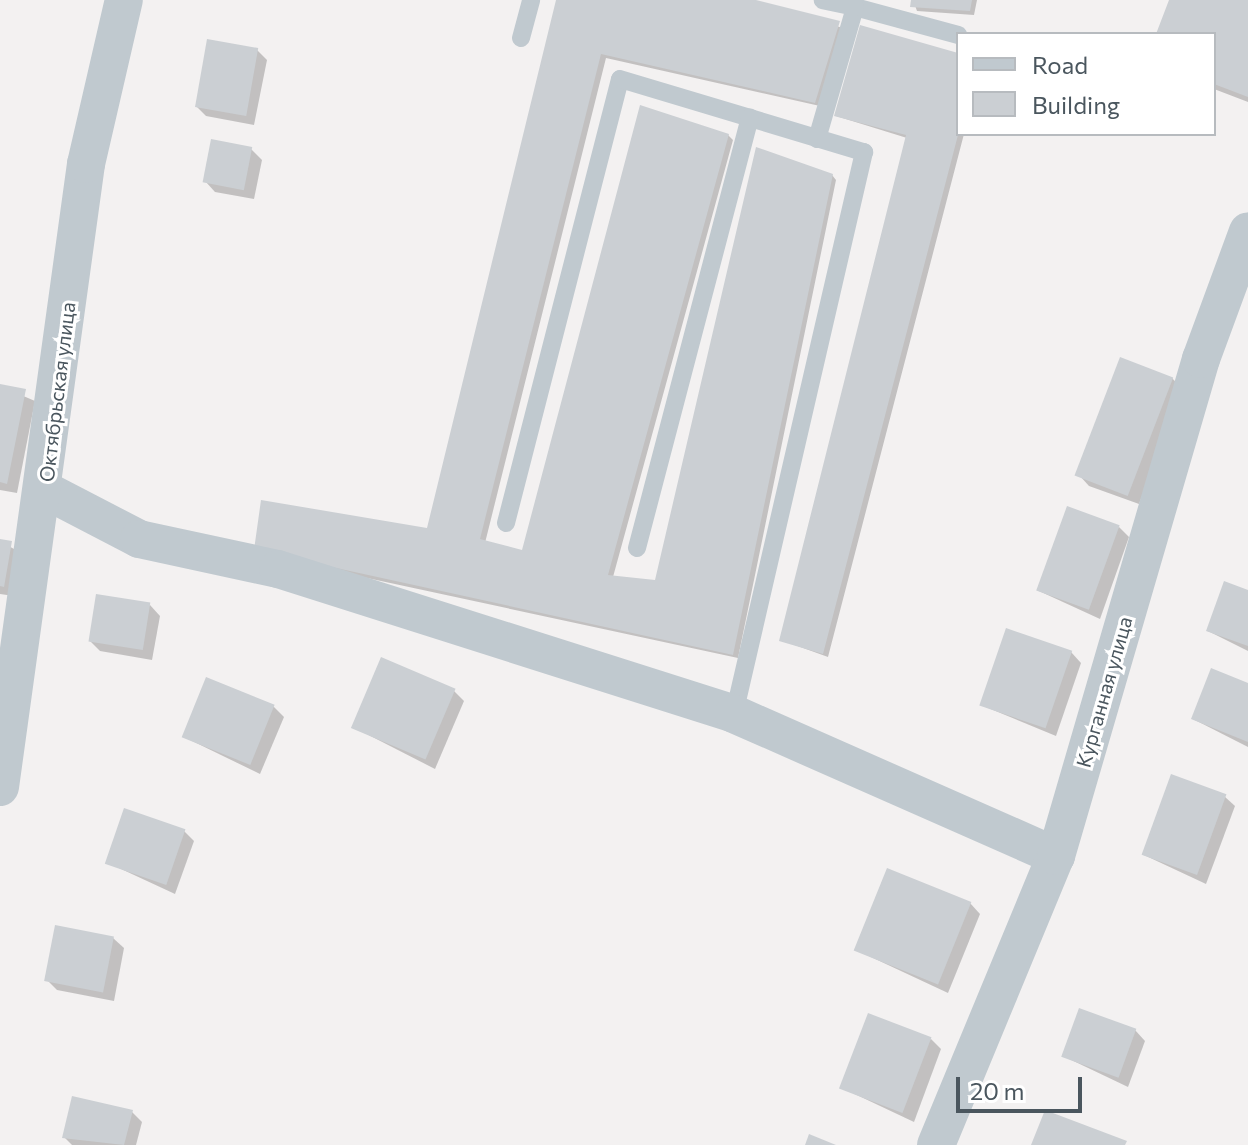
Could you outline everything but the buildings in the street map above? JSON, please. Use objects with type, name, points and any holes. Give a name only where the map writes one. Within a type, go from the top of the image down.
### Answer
[{"type":"street","name":"Октябрьская улица","points":[[0,787],[45,490],[86,164],[124,0]]},
{"type":"street","name":"Курганная улица","points":[[936,1145],[1056,856],[1201,359],[1248,231]]},
{"type":"street","points":[[45,490],[139,539],[278,569],[734,714],[1056,856]]},
{"type":"lane","points":[[521,38],[531,0]]},
{"type":"lane","points":[[823,0],[855,7],[889,8],[956,34]]},
{"type":"lane","points":[[817,139],[855,7]]},
{"type":"lane","points":[[506,523],[620,79],[864,152],[734,714]]},
{"type":"lane","points":[[637,548],[750,118]]}]
